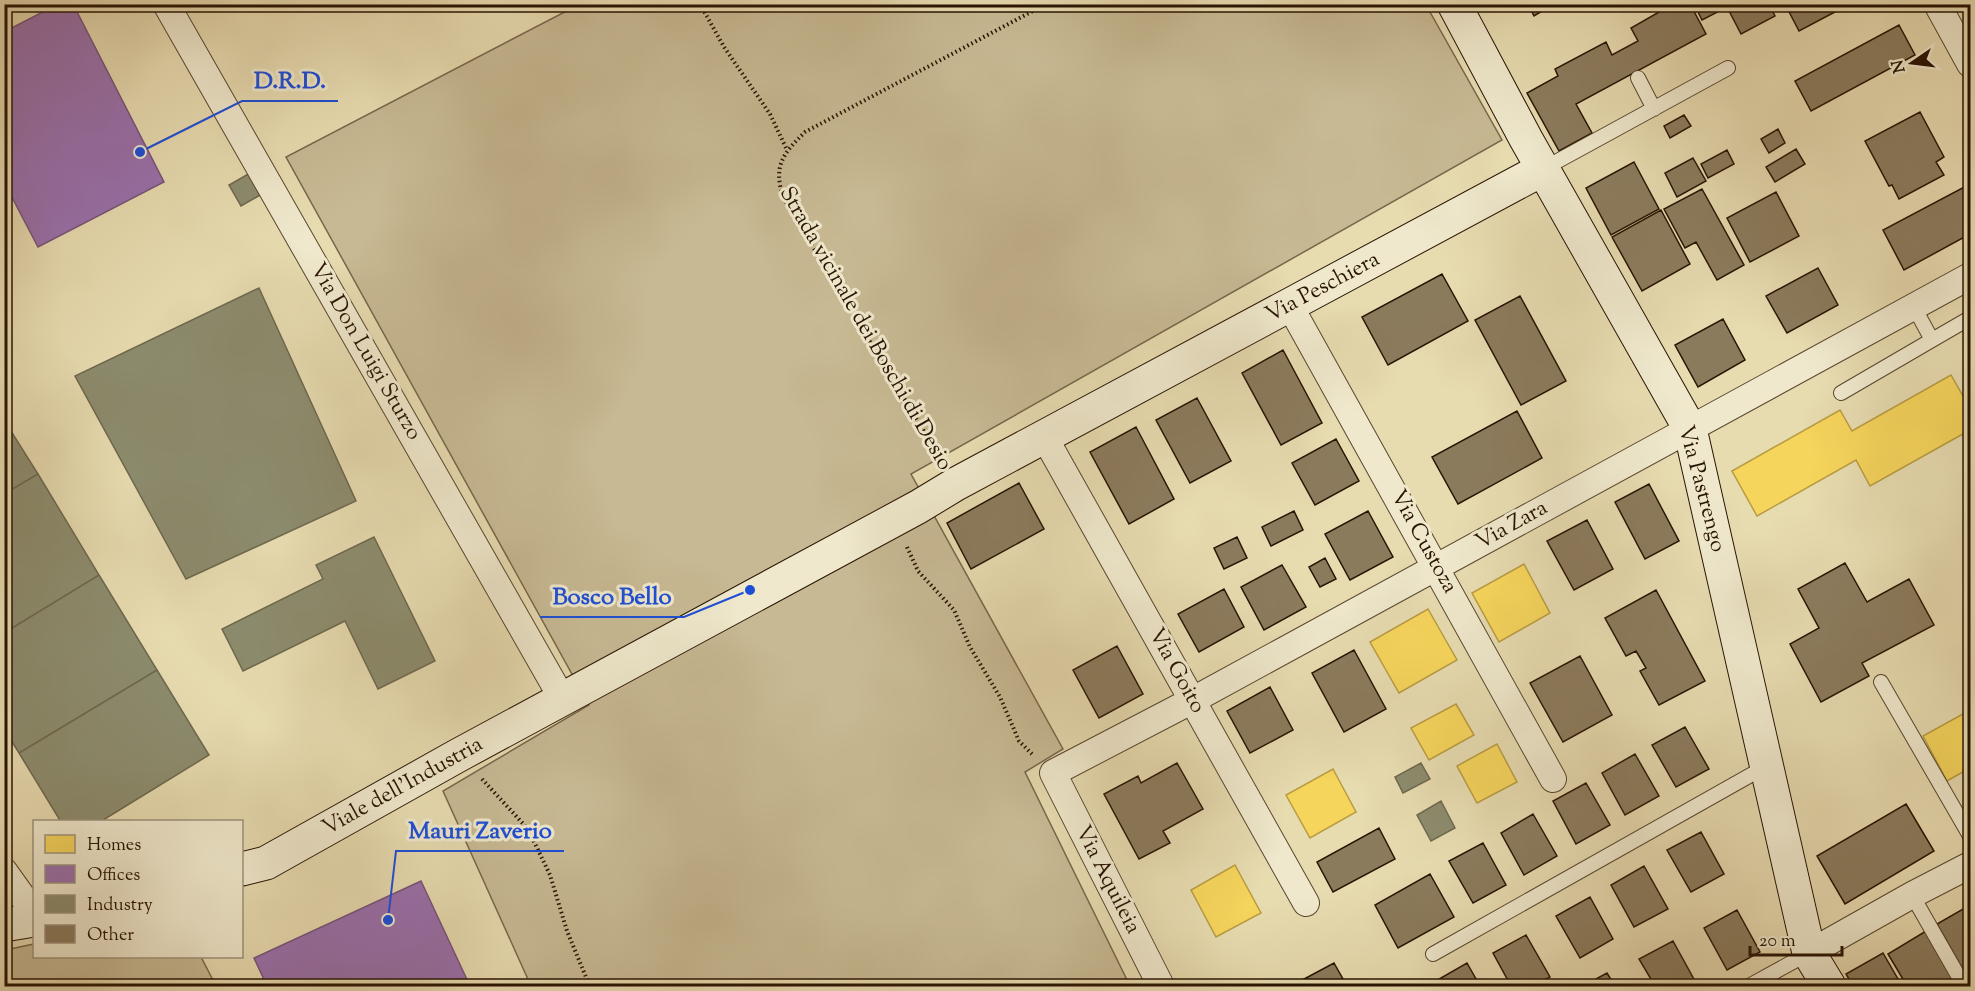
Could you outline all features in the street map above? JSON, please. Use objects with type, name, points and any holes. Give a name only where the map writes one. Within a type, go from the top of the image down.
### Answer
[{"type":"street","name":"Via Don Luigi Sturzo","points":[[166,4],[563,700]]},
{"type":"street","name":"Via Pastrengo","points":[[1454,4],[1526,139],[1690,429],[1809,953],[1829,987]]},
{"type":"street","points":[[1937,4],[1971,64]]},
{"type":"street","name":"Via Peschiera","points":[[906,513],[1543,169]]},
{"type":"street","name":"Via Zara","points":[[1053,773],[1193,700],[1971,276]]},
{"type":"street","name":"Via Custoza","points":[[1290,306],[1553,779]]},
{"type":"street","name":"Via Goito","points":[[1045,438],[1306,903]]},
{"type":"street","points":[[563,700],[906,513]]},
{"type":"street","name":"Viale dell'Industria","points":[[243,869],[266,863],[457,756],[563,700]]},
{"type":"street","name":"Via Aquileia","points":[[1053,773],[1161,987]]},
{"type":"street","points":[[1809,953],[1912,895],[1971,865]]},
{"type":"street","points":[[4,871],[33,912]]},
{"type":"street","points":[[4,926],[33,920]]},
{"type":"lane","name":"Via Peschiera","points":[[1543,169],[1728,68]]},
{"type":"lane","points":[[1638,78],[1654,109]]},
{"type":"lane","points":[[1914,307],[1932,340]]},
{"type":"lane","points":[[1841,393],[1971,318]]},
{"type":"lane","points":[[1881,682],[1966,819],[1971,836]]},
{"type":"lane","points":[[1433,954],[1767,766]]},
{"type":"lane","points":[[1912,895],[1964,987]]},
{"type":"lane","points":[[1749,987],[1809,953]]},
{"type":"path","points":[[700,4],[724,47],[770,114],[787,150]]},
{"type":"path","name":"Strada vicinale dei Boschi di Desio","points":[[956,484],[783,197],[778,181],[780,163],[787,150],[805,132],[1046,4]]},
{"type":"path","points":[[906,513],[918,571],[954,610],[970,647],[999,697],[1018,741],[1053,773]]},
{"type":"path","points":[[457,756],[493,790],[528,830],[550,875],[567,931],[592,987]]},
{"type":"shaded area","points":[[580,4],[1426,5],[1502,140],[911,474],[1063,749],[1025,772],[1130,986],[531,986],[443,791],[589,705],[286,157]]},
{"type":"shaded area","points":[[33,944],[33,958],[202,958],[216,986],[5,986],[5,950]]},
{"type":"building: Homes","points":[[1951,375],[1963,396],[1970,392],[1970,430],[1870,486],[1856,460],[1757,516],[1732,471],[1840,410],[1852,431]]},
{"type":"building: Homes","points":[[1524,564],[1550,613],[1499,642],[1472,593]]},
{"type":"building: Homes","points":[[1428,609],[1457,660],[1399,693],[1370,642]]},
{"type":"building: Homes","points":[[1456,704],[1474,735],[1429,760],[1411,728]]},
{"type":"building: Homes","points":[[1970,710],[1970,768],[1947,781],[1923,736]]},
{"type":"building: Homes","points":[[1497,744],[1517,782],[1477,803],[1457,766]]},
{"type":"building: Homes","points":[[1333,769],[1356,812],[1310,838],[1286,795]]},
{"type":"building: Homes","points":[[1235,865],[1261,913],[1216,937],[1191,890]]},
{"type":"building: Offices","points":[[58,4],[73,4],[164,182],[38,247],[4,182],[4,32]]},
{"type":"building: Offices","points":[[421,881],[470,986],[267,986],[254,958]]},
{"type":"building: Industry","points":[[250,173],[262,194],[241,206],[229,185]]},
{"type":"building: Industry","points":[[259,288],[356,501],[186,579],[75,376]]},
{"type":"building: Industry","points":[[4,420],[38,474],[4,494]]},
{"type":"building: Industry","points":[[38,474],[99,575],[4,633],[4,494]]},
{"type":"building: Industry","points":[[374,537],[435,661],[378,689],[345,621],[243,671],[222,629],[323,579],[316,565]]},
{"type":"building: Industry","points":[[99,575],[157,670],[19,753],[4,729],[4,633]]},
{"type":"building: Industry","points":[[157,670],[209,755],[103,820],[60,820],[19,753]]},
{"type":"building: Industry","points":[[1421,763],[1430,779],[1403,793],[1395,777]]},
{"type":"building: Industry","points":[[1441,801],[1455,828],[1431,841],[1417,815]]},
{"type":"building: Other","points":[[1528,4],[1554,4],[1534,16]]},
{"type":"building: Other","points":[[1673,4],[1690,4],[1706,34],[1576,104],[1592,133],[1559,151],[1527,93],[1558,76],[1555,69],[1606,42],[1612,55],[1638,41],[1631,28]]},
{"type":"building: Other","points":[[1694,4],[1769,4],[1775,16],[1741,34],[1727,7],[1702,20]]},
{"type":"building: Other","points":[[1785,4],[1850,4],[1799,31]]},
{"type":"building: Other","points":[[1899,25],[1915,55],[1811,111],[1795,81]]},
{"type":"building: Other","points":[[1920,112],[1944,157],[1936,162],[1944,175],[1899,199],[1892,185],[1889,186],[1865,141]]},
{"type":"building: Other","points":[[1684,115],[1691,126],[1670,138],[1664,126]]},
{"type":"building: Other","points":[[1778,129],[1785,143],[1769,153],[1761,139]]},
{"type":"building: Other","points":[[1796,149],[1805,164],[1775,182],[1766,167]]},
{"type":"building: Other","points":[[1727,150],[1734,164],[1708,178],[1701,164]]},
{"type":"building: Other","points":[[1693,158],[1706,181],[1677,197],[1665,173]]},
{"type":"building: Other","points":[[1634,162],[1659,209],[1611,235],[1586,188]]},
{"type":"building: Other","points":[[1970,184],[1970,234],[1904,270],[1883,230]]},
{"type":"building: Other","points":[[1702,189],[1744,265],[1717,280],[1696,242],[1685,248],[1664,209]]},
{"type":"building: Other","points":[[1776,192],[1799,236],[1750,262],[1727,218]]},
{"type":"building: Other","points":[[1661,210],[1690,264],[1642,291],[1612,237]]},
{"type":"building: Other","points":[[1818,268],[1838,305],[1787,333],[1766,296]]},
{"type":"building: Other","points":[[1442,274],[1468,321],[1388,365],[1362,317]]},
{"type":"building: Other","points":[[1520,296],[1566,381],[1521,405],[1475,320]]},
{"type":"building: Other","points":[[1723,319],[1745,360],[1698,387],[1675,345]]},
{"type":"building: Other","points":[[1283,350],[1322,423],[1281,445],[1242,373]]},
{"type":"building: Other","points":[[1197,398],[1231,461],[1190,483],[1156,420]]},
{"type":"building: Other","points":[[1517,411],[1542,458],[1458,504],[1432,457]]},
{"type":"building: Other","points":[[1136,427],[1174,499],[1129,524],[1090,452]]},
{"type":"building: Other","points":[[1336,439],[1359,481],[1315,505],[1292,463]]},
{"type":"building: Other","points":[[1019,483],[1044,529],[971,569],[947,523]]},
{"type":"building: Other","points":[[1649,484],[1679,541],[1645,559],[1615,502]]},
{"type":"building: Other","points":[[1294,511],[1303,530],[1271,546],[1262,527]]},
{"type":"building: Other","points":[[1368,511],[1393,557],[1350,580],[1325,534]]},
{"type":"building: Other","points":[[1587,520],[1613,569],[1574,590],[1547,541]]},
{"type":"building: Other","points":[[1237,537],[1247,558],[1224,569],[1214,548]]},
{"type":"building: Other","points":[[1325,558],[1336,579],[1320,587],[1309,567]]},
{"type":"building: Other","points":[[1845,563],[1867,602],[1909,579],[1934,625],[1862,663],[1869,676],[1821,702],[1790,644],[1819,628],[1798,589]]},
{"type":"building: Other","points":[[1282,565],[1306,607],[1264,630],[1241,587]]},
{"type":"building: Other","points":[[1224,589],[1244,627],[1199,652],[1178,614]]},
{"type":"building: Other","points":[[1656,590],[1705,681],[1659,705],[1640,671],[1646,668],[1636,651],[1626,656],[1605,618]]},
{"type":"building: Other","points":[[1117,646],[1143,694],[1099,718],[1073,670]]},
{"type":"building: Other","points":[[1354,650],[1386,709],[1344,732],[1312,673]]},
{"type":"building: Other","points":[[1580,656],[1612,715],[1563,742],[1530,683]]},
{"type":"building: Other","points":[[1270,687],[1293,730],[1250,753],[1227,711]]},
{"type":"building: Other","points":[[1685,727],[1709,769],[1676,787],[1652,745]]},
{"type":"building: Other","points":[[1635,754],[1659,796],[1625,815],[1602,773]]},
{"type":"building: Other","points":[[1177,763],[1203,809],[1163,831],[1170,843],[1139,859],[1104,794],[1138,776],[1141,783]]},
{"type":"building: Other","points":[[1586,783],[1610,825],[1576,844],[1553,801]]},
{"type":"building: Other","points":[[1906,804],[1934,851],[1845,904],[1817,856]]},
{"type":"building: Other","points":[[1533,814],[1557,856],[1524,875],[1501,833]]},
{"type":"building: Other","points":[[1379,828],[1395,859],[1333,892],[1317,862]]},
{"type":"building: Other","points":[[1701,832],[1724,874],[1691,892],[1667,850]]},
{"type":"building: Other","points":[[1483,843],[1506,885],[1473,903],[1449,861]]},
{"type":"building: Other","points":[[1644,866],[1668,909],[1634,927],[1611,885]]},
{"type":"building: Other","points":[[1430,874],[1454,917],[1398,948],[1375,905]]},
{"type":"building: Other","points":[[1590,897],[1613,939],[1580,958],[1556,916]]},
{"type":"building: Other","points":[[1970,905],[1970,973],[1966,975],[1937,924]]},
{"type":"building: Other","points":[[1737,910],[1760,952],[1727,970],[1704,928]]},
{"type":"building: Other","points":[[1926,931],[1958,986],[1907,986],[1888,954]]},
{"type":"building: Other","points":[[1526,935],[1550,977],[1532,986],[1511,986],[1493,953]]},
{"type":"building: Other","points":[[1673,941],[1696,983],[1689,986],[1655,986],[1639,959]]},
{"type":"building: Other","points":[[1883,953],[1902,986],[1853,986],[1846,974]]},
{"type":"building: Other","points":[[1334,963],[1347,986],[1291,986]]},
{"type":"building: Other","points":[[1467,963],[1480,986],[1437,986],[1434,982]]},
{"type":"building: Other","points":[[1607,973],[1615,986],[1583,986]]},
{"type":"place","name":"D.R.D.","points":[[140,152]]},
{"type":"place","name":"Bosco Bello","points":[[750,590]]},
{"type":"place","name":"Mauri Zaverio","points":[[388,920]]}]
